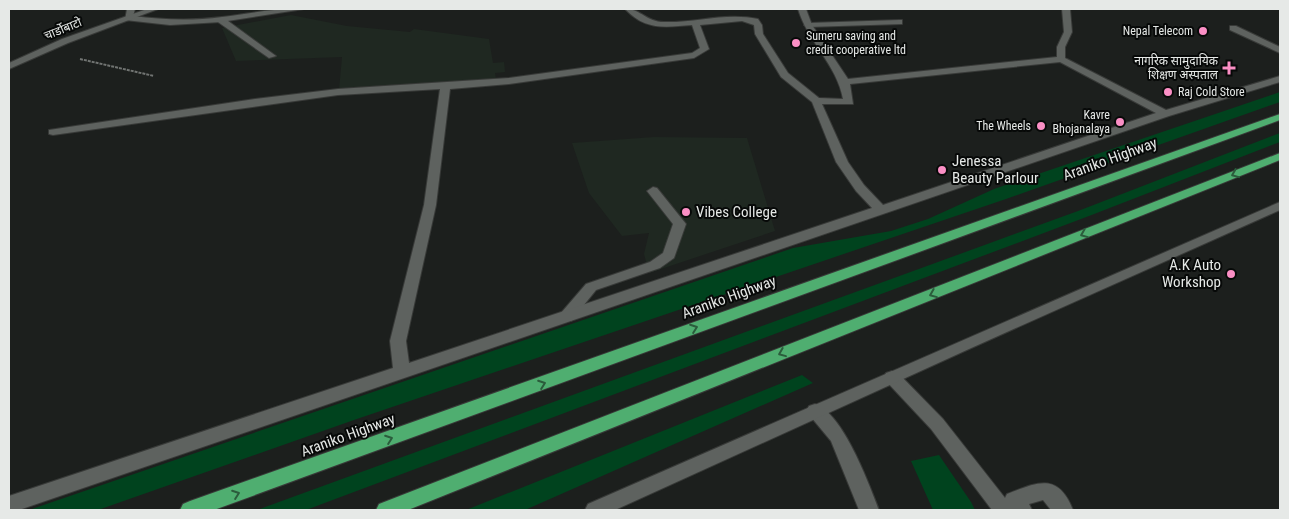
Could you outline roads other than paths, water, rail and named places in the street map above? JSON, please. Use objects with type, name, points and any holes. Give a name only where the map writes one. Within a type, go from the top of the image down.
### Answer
[{"type":"highway","name":"Araniko Highway","points":[[190,510],[1280,118]]},
{"type":"highway","points":[[386,510],[1280,156]]},
{"type":"street","name":"चार्डोबाटो","points":[[9,66],[129,13],[140,13],[154,9]]},
{"type":"street","points":[[129,13],[170,23],[221,20],[300,9]]},
{"type":"street","points":[[629,9],[646,22],[654,24],[742,19],[755,21],[758,25],[759,34],[784,75],[816,101],[842,162],[860,188],[882,210]]},
{"type":"street","points":[[802,9],[808,25],[845,82],[849,102],[816,101]]},
{"type":"street","points":[[1061,59],[1061,47],[1068,32],[1066,9]]},
{"type":"street","points":[[221,20],[272,56]]},
{"type":"street","points":[[53,132],[254,102],[338,92],[509,81],[694,55],[705,49],[695,22]]},
{"type":"street","points":[[808,25],[899,22]]},
{"type":"street","points":[[1233,28],[1280,50]]},
{"type":"street","points":[[845,82],[1061,59],[1165,114]]},
{"type":"street","points":[[9,505],[1165,114],[1280,79]]},
{"type":"street","points":[[402,371],[398,341],[430,204],[445,86]]},
{"type":"street","points":[[566,316],[591,287],[656,265],[668,256],[680,224],[654,192]]},
{"type":"street","points":[[594,510],[1280,206]]},
{"type":"street","points":[[892,377],[918,401],[967,459],[1003,510]]},
{"type":"street","points":[[815,411],[838,437],[869,510]]},
{"type":"street","points":[[1022,510],[1014,500],[1047,490],[1063,510]]},
{"type":"place","name":"Nepal Telecom","points":[[1203,31]]},
{"type":"place","name":"Sumeru saving and credit cooperative ltd","points":[[796,43]]},
{"type":"place","name":"नागरिक सामुदायिक शिक्षण अस्पताल","points":[[1229,68]]},
{"type":"place","name":"Raj Cold Store","points":[[1168,92]]},
{"type":"place","name":"Kavre Bhojanalaya","points":[[1120,122]]},
{"type":"place","name":"The Wheels","points":[[1041,126]]},
{"type":"place","name":"Jenessa Beauty Parlour","points":[[942,170]]},
{"type":"place","name":"Vibes College","points":[[686,212]]},
{"type":"place","name":"A.K Auto Workshop","points":[[1231,274]]}]
